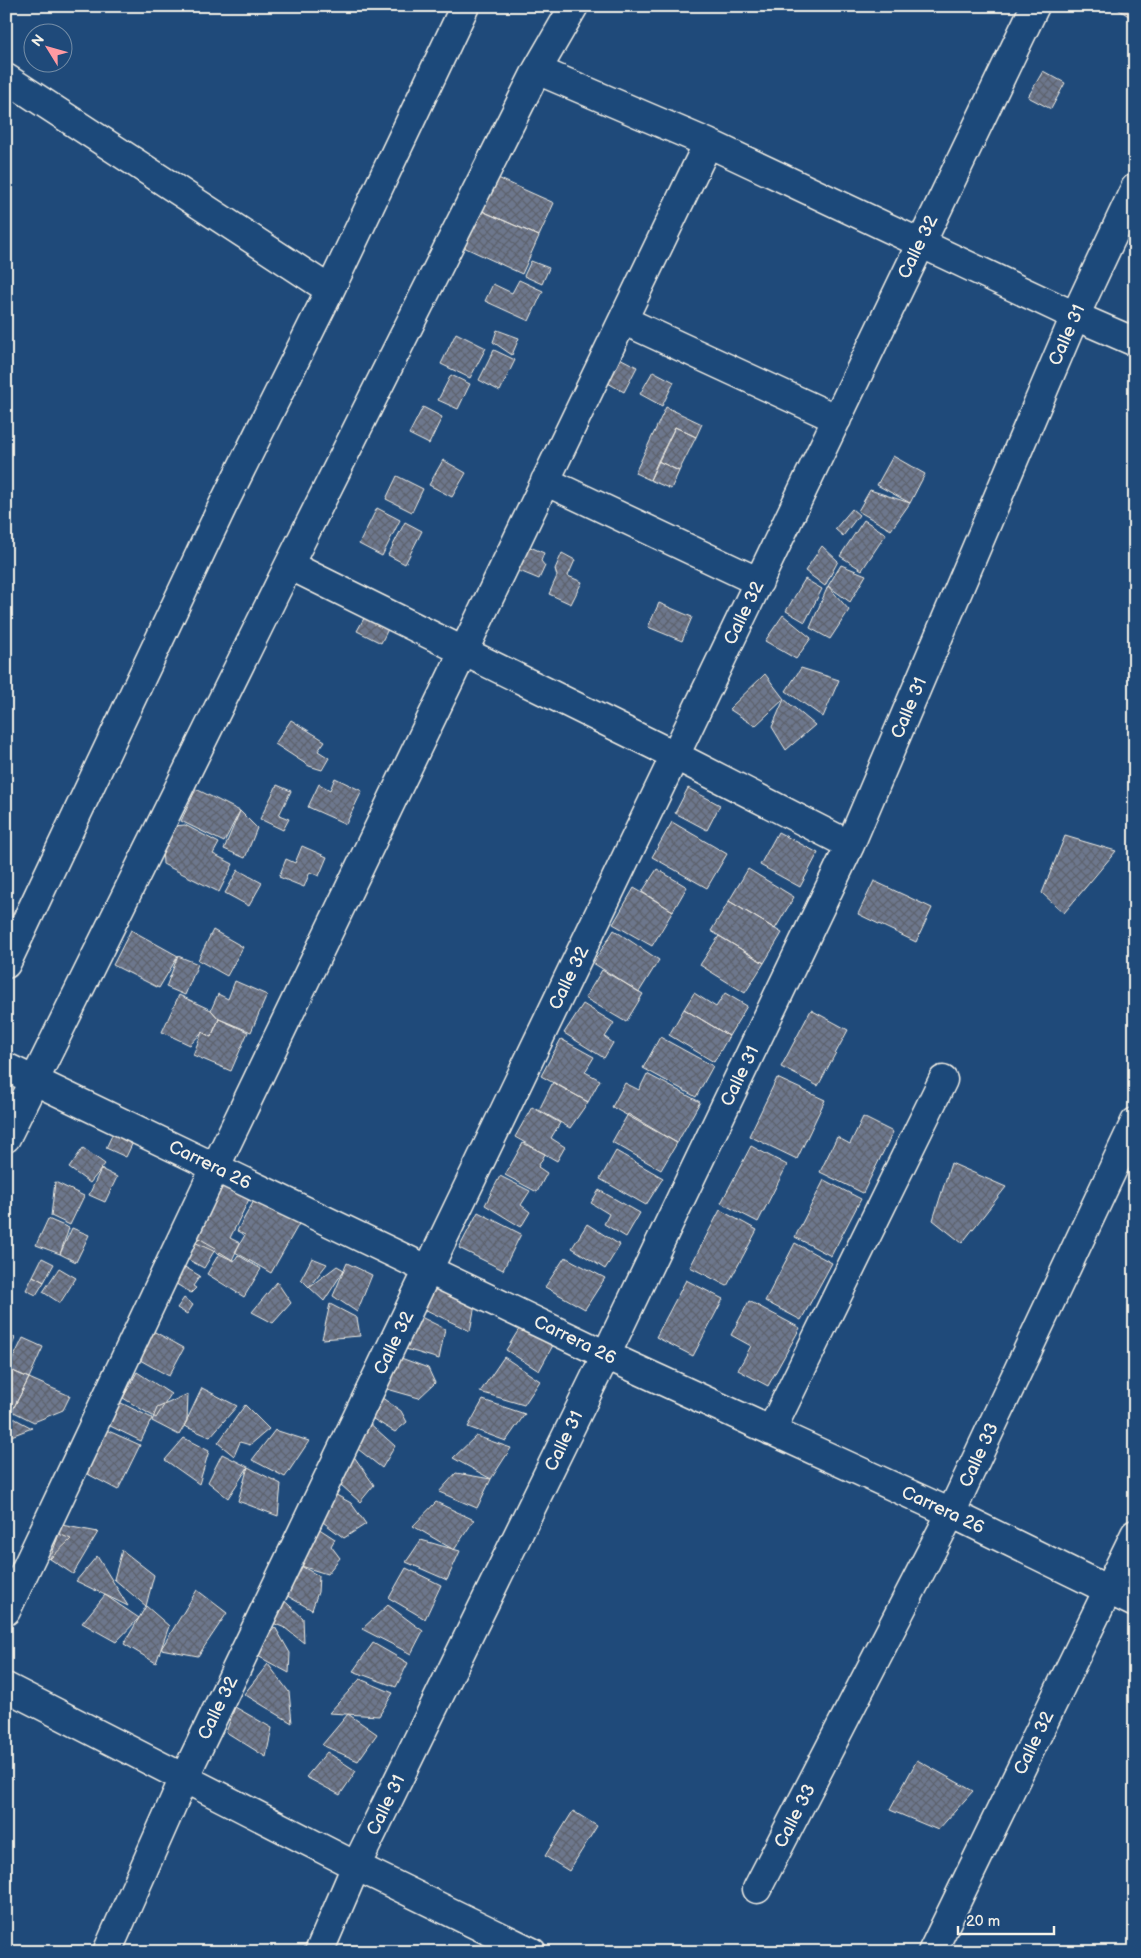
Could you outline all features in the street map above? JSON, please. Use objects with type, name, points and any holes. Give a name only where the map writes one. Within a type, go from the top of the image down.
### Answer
[{"type":"street","points":[[6,964],[224,503],[330,290],[465,6]]},
{"type":"street","points":[[6,1138],[19,1073],[289,565],[537,70],[574,6]]},
{"type":"street","name":"Calle 32","points":[[107,1952],[184,1778],[1035,6]]},
{"type":"street","points":[[537,70],[708,143],[1075,316],[1135,342]]},
{"type":"street","points":[[6,78],[330,290]]},
{"type":"street","points":[[6,1611],[215,1168],[708,143]]},
{"type":"street","name":"Calle 31","points":[[319,1952],[356,1866],[606,1356],[850,845],[1075,316],[1135,188]]},
{"type":"street","points":[[623,320],[837,419]]},
{"type":"street","points":[[545,481],[759,582]]},
{"type":"street","points":[[289,565],[676,756],[850,845]]},
{"type":"street","name":"Carrera 26","points":[[19,1073],[606,1356],[951,1514],[1135,1603]]},
{"type":"street","points":[[771,1431],[943,1080]]},
{"type":"street","name":"Calle 33","points":[[757,1889],[951,1514],[1135,1122]]},
{"type":"street","name":"Calle 32","points":[[932,1952],[1135,1534]]},
{"type":"street","points":[[6,1687],[356,1866],[532,1952]]},
{"type":"building","points":[[1113,6],[1135,6],[1135,20]]},
{"type":"building","points":[[1043,71],[1065,83],[1051,109],[1028,97]]},
{"type":"building","points":[[489,174],[554,203],[539,236],[473,207]]},
{"type":"building","points":[[473,207],[539,236],[522,274],[455,243]]},
{"type":"building","points":[[531,261],[549,268],[542,284],[524,276]]},
{"type":"building","points":[[519,280],[543,291],[529,321],[485,301],[493,284],[512,293]]},
{"type":"building","points":[[497,330],[519,338],[512,355],[493,342]]},
{"type":"building","points":[[456,333],[486,348],[470,378],[441,364]]},
{"type":"building","points":[[494,350],[515,360],[500,391],[479,380]]},
{"type":"building","points":[[610,353],[637,367],[624,392],[597,377]]},
{"type":"building","points":[[653,371],[674,382],[662,406],[640,394]]},
{"type":"building","points":[[451,375],[470,384],[458,409],[438,400]]},
{"type":"building","points":[[423,407],[442,417],[429,444],[409,434]]},
{"type":"building","points":[[666,407],[702,424],[696,437],[675,427],[650,480],[635,473]]},
{"type":"building","points":[[675,427],[696,437],[679,471],[658,461]]},
{"type":"building","points":[[893,456],[925,474],[910,503],[877,485]]},
{"type":"building","points":[[443,460],[466,473],[452,497],[429,485]]},
{"type":"building","points":[[658,461],[679,471],[671,489],[650,480]]},
{"type":"building","points":[[397,476],[423,489],[412,512],[386,499]]},
{"type":"building","points":[[870,490],[910,503],[891,530],[858,511]]},
{"type":"building","points":[[377,508],[400,520],[382,556],[359,544]]},
{"type":"building","points":[[852,509],[859,515],[843,536],[835,529]]},
{"type":"building","points":[[864,520],[886,534],[862,570],[840,556]]},
{"type":"building","points":[[405,522],[422,531],[405,564],[388,555]]},
{"type":"building","points":[[528,546],[544,553],[541,561],[545,566],[539,579],[517,570]]},
{"type":"building","points":[[822,546],[838,561],[825,586],[805,571]]},
{"type":"building","points":[[562,553],[575,560],[568,576],[582,582],[571,604],[549,594],[557,576],[555,569]]},
{"type":"building","points":[[841,565],[866,575],[850,602],[828,586]]},
{"type":"building","points":[[805,579],[822,589],[805,622],[786,611]]},
{"type":"building","points":[[828,586],[849,610],[830,639],[810,628]]},
{"type":"building","points":[[659,603],[692,617],[682,641],[648,627]]},
{"type":"building","points":[[368,611],[391,623],[381,643],[357,631]]},
{"type":"building","points":[[783,615],[811,638],[796,659],[765,641]]},
{"type":"building","points":[[801,668],[839,680],[823,717],[786,691]]},
{"type":"building","points":[[765,674],[784,699],[755,726],[729,709]]},
{"type":"building","points":[[784,699],[815,725],[786,750],[772,727]]},
{"type":"building","points":[[291,720],[325,741],[318,751],[329,758],[322,770],[309,766],[275,744]]},
{"type":"building","points":[[335,778],[362,791],[346,824],[308,807],[319,784],[330,790]]},
{"type":"building","points":[[277,785],[291,791],[279,815],[289,819],[283,830],[260,819]]},
{"type":"building","points":[[688,788],[720,805],[707,830],[675,813]]},
{"type":"building","points":[[196,789],[240,811],[224,842],[181,821]]},
{"type":"building","points":[[240,811],[257,828],[245,858],[224,849]]},
{"type":"building","points":[[672,822],[727,854],[707,888],[652,857]]},
{"type":"building","points":[[185,825],[219,843],[213,854],[233,864],[219,892],[163,864],[161,827]]},
{"type":"building","points":[[778,832],[818,853],[800,887],[760,865]]},
{"type":"building","points":[[1065,836],[1116,851],[1064,913],[1042,893]]},
{"type":"building","points":[[302,846],[327,857],[319,876],[310,872],[304,887],[279,877],[286,859],[295,863]]},
{"type":"building","points":[[657,869],[687,887],[673,911],[642,892]]},
{"type":"building","points":[[748,869],[794,897],[775,929],[729,901]]},
{"type":"building","points":[[238,870],[262,883],[249,906],[225,893]]},
{"type":"building","points":[[874,881],[932,908],[916,942],[858,914]]},
{"type":"building","points":[[634,888],[673,911],[652,946],[613,924]]},
{"type":"building","points":[[729,901],[782,933],[764,963],[711,931]]},
{"type":"building","points":[[131,930],[178,956],[159,988],[113,965]]},
{"type":"building","points":[[213,930],[243,947],[227,976],[198,960]]},
{"type":"building","points":[[614,930],[659,960],[639,992],[593,963]]},
{"type":"building","points":[[719,936],[764,963],[745,993],[700,965]]},
{"type":"building","points":[[178,956],[198,964],[185,995],[166,987]]},
{"type":"building","points":[[602,970],[643,994],[626,1022],[585,998]]},
{"type":"building","points":[[235,981],[267,995],[251,1032],[219,1019],[211,1010],[218,994],[228,999]]},
{"type":"building","points":[[694,993],[716,1007],[725,993],[747,1006],[729,1036],[684,1009]]},
{"type":"building","points":[[179,995],[211,1010],[219,1019],[211,1037],[202,1032],[190,1045],[162,1032]]},
{"type":"building","points":[[583,1004],[614,1023],[605,1037],[613,1043],[604,1058],[564,1033]]},
{"type":"building","points":[[684,1009],[729,1036],[714,1062],[669,1035]]},
{"type":"building","points":[[811,1010],[848,1030],[818,1086],[781,1067]]},
{"type":"building","points":[[219,1019],[248,1032],[231,1071],[193,1055],[202,1032],[211,1037]]},
{"type":"building","points":[[660,1037],[713,1066],[696,1097],[643,1068]]},
{"type":"building","points":[[561,1039],[594,1057],[585,1072],[600,1080],[588,1102],[541,1076]]},
{"type":"building","points":[[647,1074],[700,1102],[677,1143],[612,1107],[625,1083],[639,1090]]},
{"type":"building","points":[[777,1078],[825,1100],[797,1159],[749,1136]]},
{"type":"building","points":[[553,1082],[588,1102],[570,1128],[539,1110]]},
{"type":"building","points":[[532,1107],[560,1123],[551,1138],[565,1147],[557,1161],[515,1137]]},
{"type":"building","points":[[628,1114],[677,1143],[661,1170],[612,1142]]},
{"type":"building","points":[[863,1117],[893,1132],[863,1193],[820,1172],[837,1137],[850,1144]]},
{"type":"building","points":[[116,1127],[136,1136],[126,1157],[106,1148]]},
{"type":"building","points":[[523,1143],[545,1154],[538,1167],[547,1173],[537,1192],[505,1175]]},
{"type":"building","points":[[751,1146],[787,1165],[758,1222],[721,1203]]},
{"type":"building","points":[[83,1148],[105,1164],[90,1183],[69,1168]]},
{"type":"building","points":[[616,1151],[663,1178],[646,1205],[600,1179]]},
{"type":"building","points":[[951,1163],[1006,1187],[962,1243],[933,1220]]},
{"type":"building","points":[[101,1169],[117,1177],[105,1202],[89,1195]]},
{"type":"building","points":[[215,1171],[254,1189],[230,1238],[240,1243],[232,1260],[184,1237]]},
{"type":"building","points":[[500,1176],[530,1191],[521,1205],[530,1212],[521,1227],[485,1205]]},
{"type":"building","points":[[824,1180],[861,1199],[831,1256],[795,1237]]},
{"type":"building","points":[[55,1182],[84,1196],[70,1225],[51,1216]]},
{"type":"building","points":[[260,1190],[304,1215],[271,1273],[235,1252],[245,1235],[237,1231]]},
{"type":"building","points":[[599,1190],[640,1213],[626,1237],[604,1224],[609,1214],[591,1203]]},
{"type":"building","points":[[720,1210],[757,1230],[727,1286],[690,1267]]},
{"type":"building","points":[[478,1212],[521,1234],[503,1270],[459,1248]]},
{"type":"building","points":[[48,1219],[69,1228],[60,1254],[36,1245]]},
{"type":"building","points":[[587,1224],[620,1245],[605,1269],[572,1248]]},
{"type":"building","points":[[72,1228],[89,1235],[76,1262],[60,1254]]},
{"type":"building","points":[[197,1237],[216,1248],[204,1268],[185,1258]]},
{"type":"building","points":[[795,1243],[832,1263],[801,1320],[765,1301]]},
{"type":"building","points":[[220,1252],[234,1261],[238,1255],[261,1269],[244,1297],[207,1274]]},
{"type":"building","points":[[565,1257],[605,1278],[585,1309],[545,1287]]},
{"type":"building","points":[[42,1258],[54,1264],[44,1282],[33,1276]]},
{"type":"building","points":[[312,1258],[327,1264],[309,1287],[301,1279]]},
{"type":"building","points":[[347,1263],[372,1275],[357,1312],[333,1296]]},
{"type":"building","points":[[183,1266],[200,1276],[193,1286],[196,1288],[191,1293],[173,1282]]},
{"type":"building","points":[[337,1266],[344,1270],[324,1301],[309,1287]]},
{"type":"building","points":[[59,1268],[76,1278],[60,1303],[43,1292]]},
{"type":"building","points":[[33,1276],[44,1282],[36,1295],[26,1290]]},
{"type":"building","points":[[436,1277],[475,1305],[470,1331],[418,1306]]},
{"type":"building","points":[[686,1280],[723,1299],[693,1356],[656,1337]]},
{"type":"building","points":[[277,1282],[291,1303],[273,1323],[252,1312]]},
{"type":"building","points":[[184,1298],[193,1305],[187,1314],[177,1308]]},
{"type":"building","points":[[749,1301],[800,1328],[768,1386],[738,1370],[751,1346],[731,1335]]},
{"type":"building","points":[[330,1304],[357,1318],[360,1336],[322,1339]]},
{"type":"building","points":[[421,1317],[445,1329],[439,1359],[399,1347]]},
{"type":"building","points":[[526,1318],[558,1336],[539,1371],[506,1350]]},
{"type":"building","points":[[144,1326],[184,1348],[169,1376],[129,1354]]},
{"type":"building","points":[[6,1334],[15,1338],[6,1361]]},
{"type":"building","points":[[23,1338],[43,1347],[29,1378],[8,1369]]},
{"type":"building","points":[[504,1357],[540,1381],[524,1405],[480,1392]]},
{"type":"building","points":[[401,1358],[428,1368],[435,1383],[419,1398],[380,1387]]},
{"type":"building","points":[[8,1369],[29,1378],[12,1411],[6,1408],[6,1374]]},
{"type":"building","points":[[137,1372],[171,1394],[156,1418],[123,1398]]},
{"type":"building","points":[[29,1378],[70,1396],[63,1410],[34,1422],[12,1411]]},
{"type":"building","points":[[202,1388],[237,1406],[210,1437],[184,1426]]},
{"type":"building","points":[[188,1394],[187,1421],[179,1435],[152,1421],[157,1408]]},
{"type":"building","points":[[378,1395],[401,1411],[407,1422],[395,1432],[363,1413]]},
{"type":"building","points":[[115,1400],[152,1418],[141,1441],[104,1423]]},
{"type":"building","points":[[483,1400],[525,1414],[506,1441],[468,1427]]},
{"type":"building","points":[[245,1405],[269,1429],[250,1445],[240,1442],[234,1456],[218,1443]]},
{"type":"building","points":[[6,1414],[32,1428],[6,1438]]},
{"type":"building","points":[[367,1421],[395,1446],[382,1468],[349,1442]]},
{"type":"building","points":[[104,1429],[140,1445],[118,1490],[82,1471]]},
{"type":"building","points":[[275,1430],[309,1441],[285,1477],[252,1460]]},
{"type":"building","points":[[476,1436],[511,1448],[491,1479],[453,1458]]},
{"type":"building","points":[[184,1438],[209,1451],[199,1484],[165,1460]]},
{"type":"building","points":[[348,1448],[374,1485],[360,1502],[331,1476]]},
{"type":"building","points":[[222,1454],[248,1467],[228,1498],[208,1482]]},
{"type":"building","points":[[248,1467],[281,1484],[278,1516],[238,1501]]},
{"type":"building","points":[[456,1473],[491,1479],[477,1508],[439,1492]]},
{"type":"building","points":[[327,1490],[351,1503],[366,1524],[344,1538],[315,1516]]},
{"type":"building","points":[[436,1502],[474,1520],[454,1550],[413,1526]]},
{"type":"building","points":[[310,1523],[335,1539],[331,1546],[340,1558],[327,1574],[301,1566]]},
{"type":"building","points":[[56,1524],[98,1532],[73,1574],[44,1555]]},
{"type":"building","points":[[59,1534],[71,1539],[50,1559]]},
{"type":"building","points":[[421,1540],[460,1551],[447,1580],[406,1562]]},
{"type":"building","points":[[122,1550],[154,1575],[146,1606],[114,1579]]},
{"type":"building","points":[[97,1556],[128,1606],[76,1581]]},
{"type":"building","points":[[301,1566],[319,1576],[318,1592],[312,1610],[284,1594]]},
{"type":"building","points":[[406,1568],[441,1585],[425,1619],[389,1598]]},
{"type":"building","points":[[197,1590],[227,1613],[198,1656],[161,1649]]},
{"type":"building","points":[[277,1594],[303,1618],[304,1643],[285,1628],[263,1619]]},
{"type":"building","points":[[105,1595],[139,1618],[116,1642],[82,1623]]},
{"type":"building","points":[[388,1605],[423,1631],[411,1654],[362,1629]]},
{"type":"building","points":[[146,1606],[169,1626],[156,1663],[124,1644]]},
{"type":"building","points":[[275,1627],[290,1653],[289,1673],[254,1654]]},
{"type":"building","points":[[373,1643],[408,1663],[396,1687],[353,1671]]},
{"type":"building","points":[[268,1664],[289,1692],[292,1723],[244,1694]]},
{"type":"building","points":[[360,1679],[393,1693],[379,1716],[329,1713]]},
{"type":"building","points":[[235,1707],[272,1728],[266,1757],[226,1732]]},
{"type":"building","points":[[348,1714],[377,1734],[358,1761],[322,1745]]},
{"type":"building","points":[[327,1752],[356,1771],[340,1795],[306,1777]]},
{"type":"building","points":[[917,1760],[973,1791],[938,1830],[890,1810]]},
{"type":"building","points":[[573,1811],[597,1826],[569,1871],[545,1856]]}]
